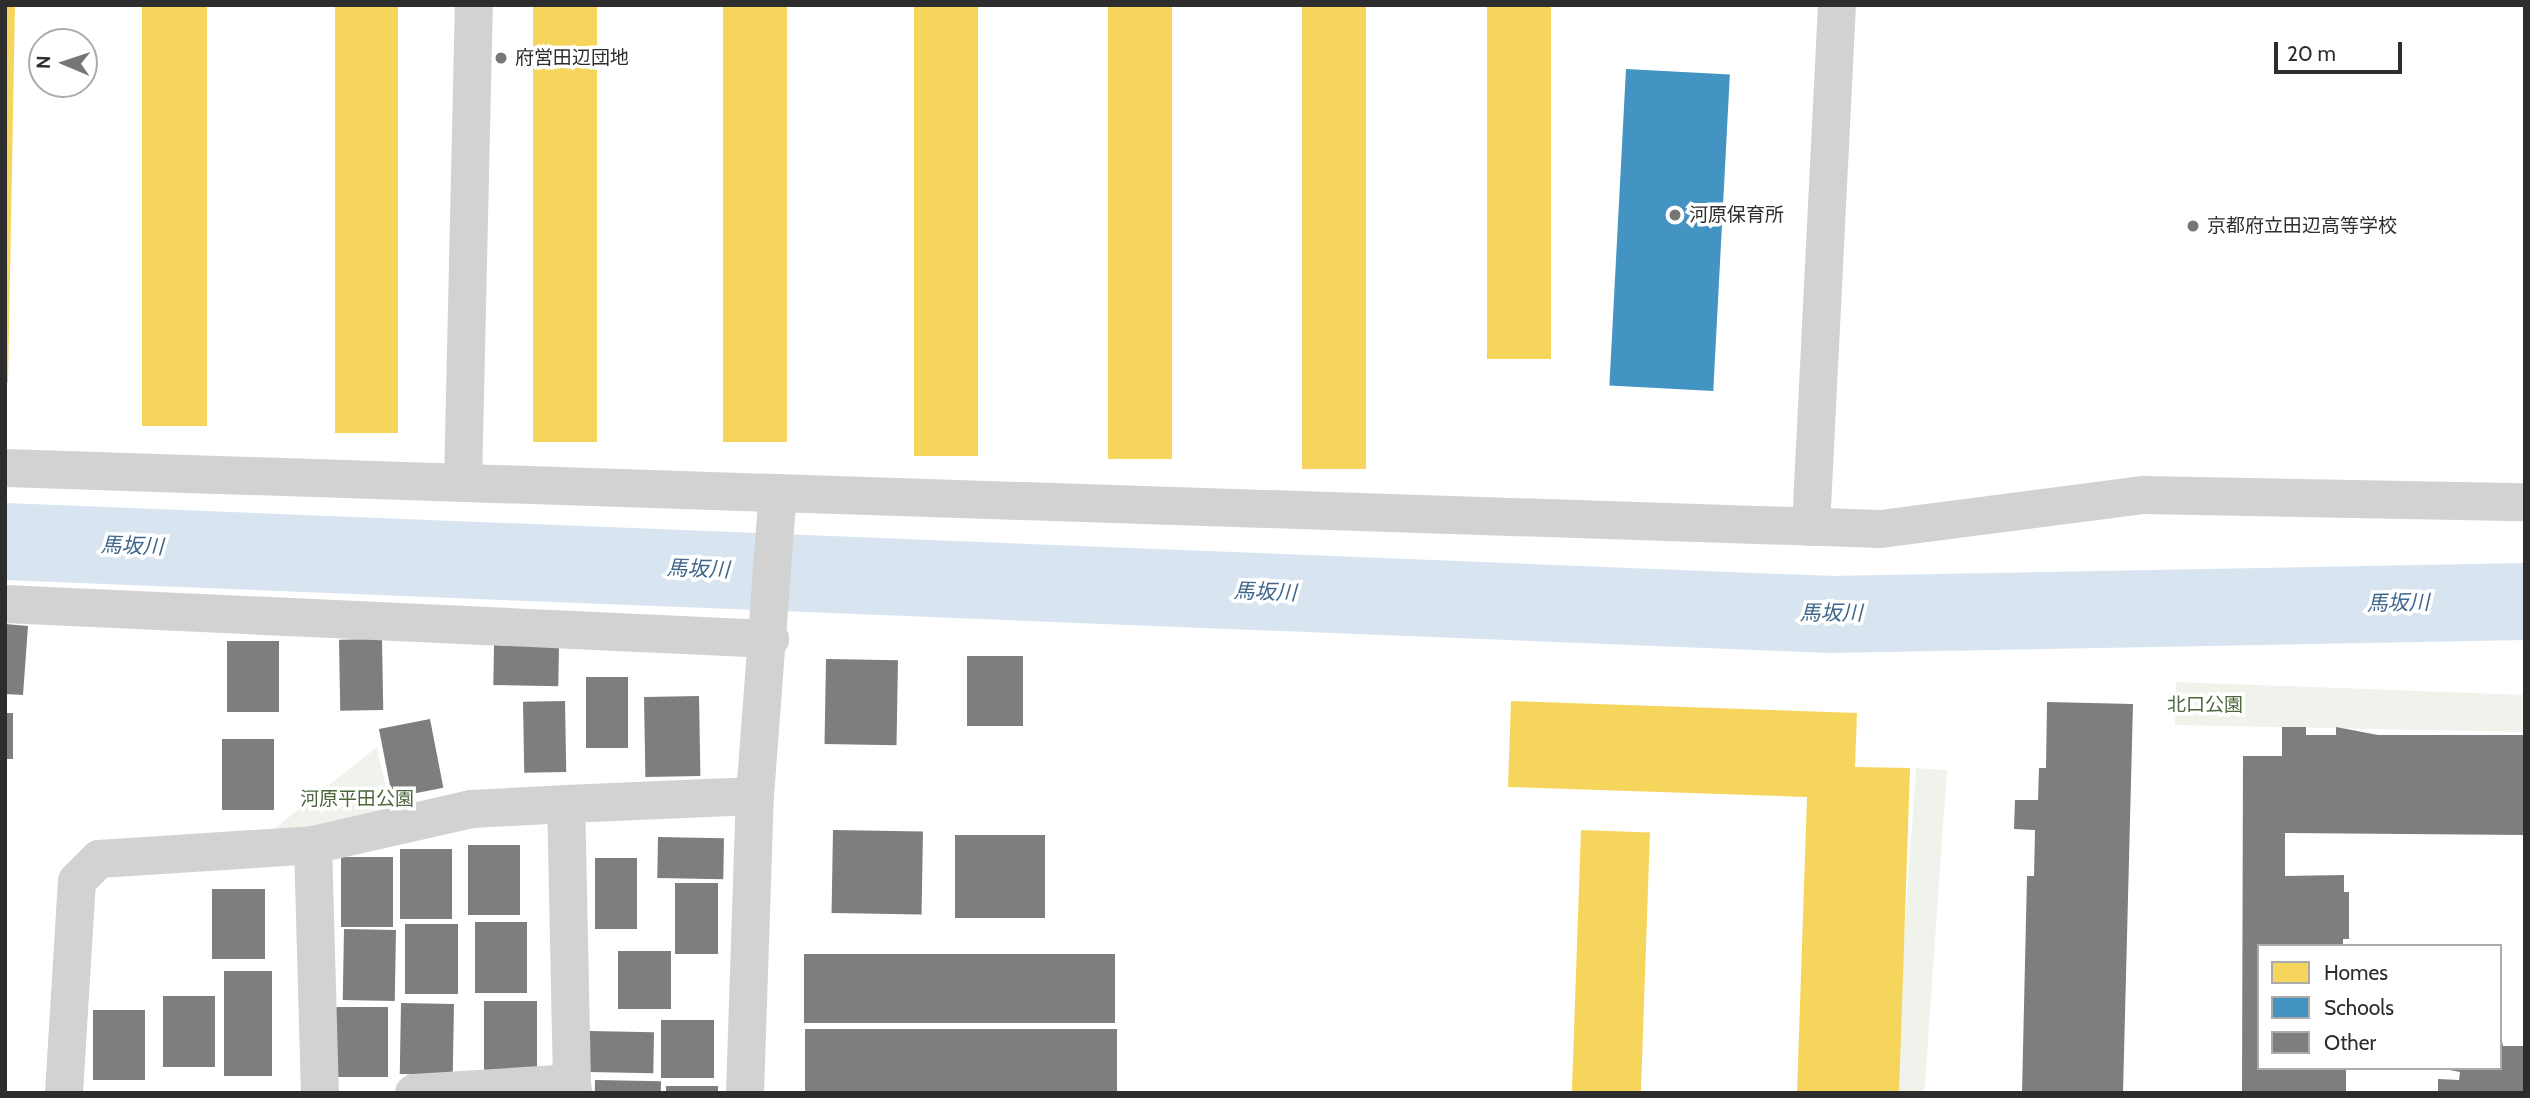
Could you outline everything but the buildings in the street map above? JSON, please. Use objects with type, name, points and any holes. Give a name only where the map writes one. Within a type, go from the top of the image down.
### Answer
[{"type":"street","points":[[463,482],[474,5]]},
{"type":"street","points":[[1811,527],[1837,5]]},
{"type":"street","points":[[5,468],[463,482],[777,503],[1881,529],[2144,495],[2525,502]]},
{"type":"street","points":[[745,1093],[755,796],[771,622],[777,503]]},
{"type":"street","points":[[5,604],[771,622]]},
{"type":"street","points":[[64,1093],[77,881],[99,859],[313,845],[472,809],[755,796]]},
{"type":"street","points":[[414,1093],[573,1088],[566,804]]},
{"type":"street","points":[[313,845],[320,1093]]},
{"type":"green space","name":"北口公園","points":[[2176,682],[2525,695],[2525,732],[2175,725]]},
{"type":"green space","name":"河原平田公園","points":[[377,747],[393,822],[254,845]]},
{"type":"green space","points":[[1916,768],[1947,770],[1924,1093],[1893,1092]]},
{"type":"waterway","name":"馬坂川","points":[[5,541],[1827,614],[2525,601]]},
{"type":"place","name":"府営田辺団地","points":[[501,58]]},
{"type":"place","name":"河原保育所","points":[[1675,215]]},
{"type":"place","name":"京都府立田辺高等学校","points":[[2193,226]]}]
